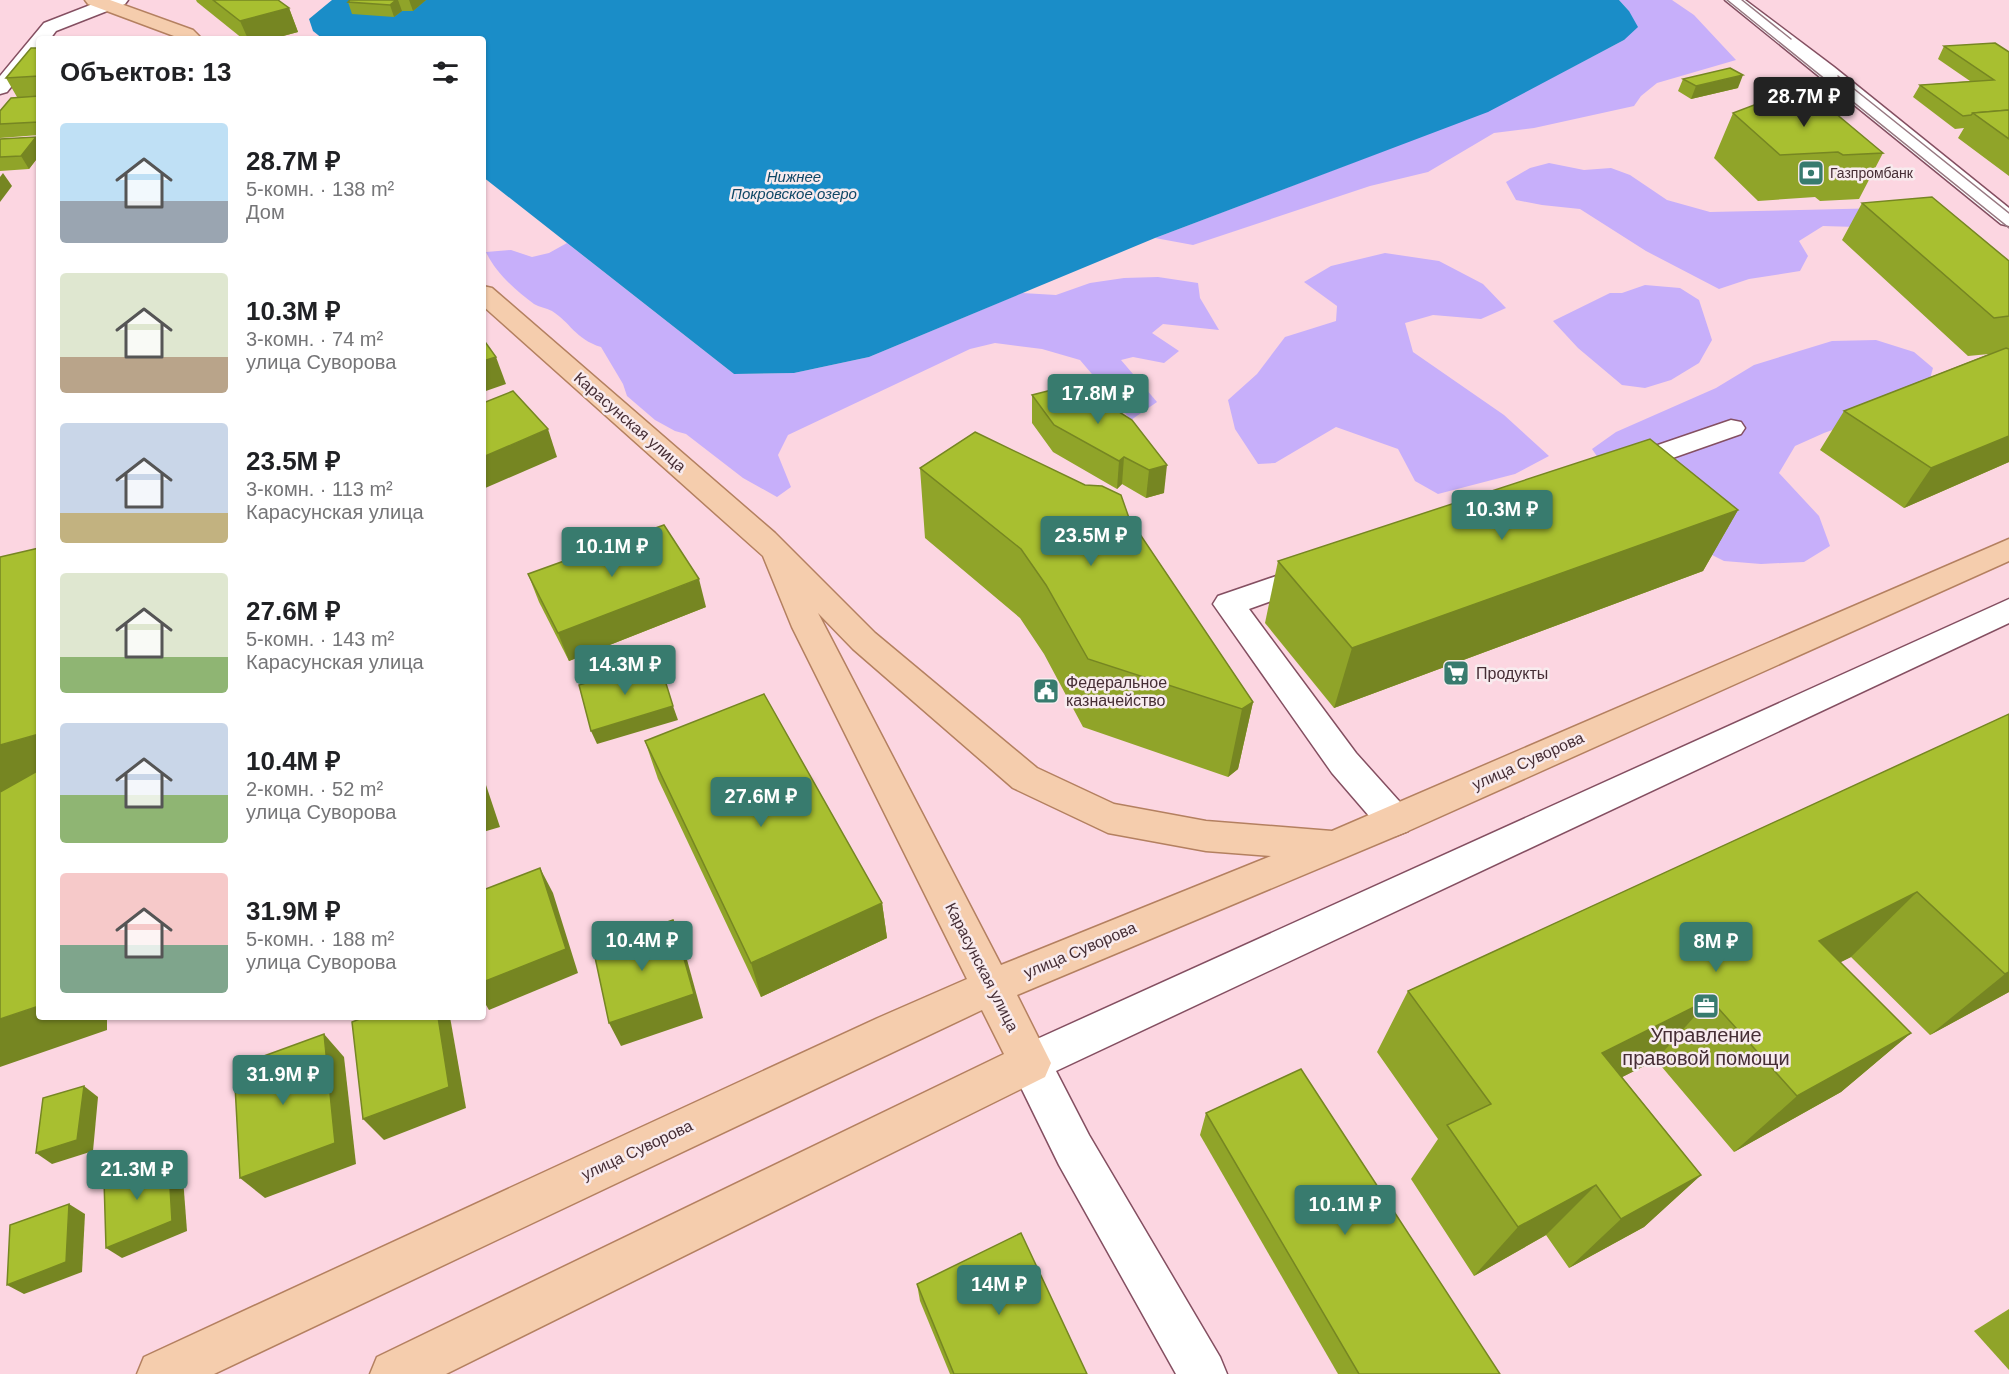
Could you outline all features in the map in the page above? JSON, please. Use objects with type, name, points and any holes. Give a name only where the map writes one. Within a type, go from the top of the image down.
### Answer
[{"type":"main road","points":[[107,1],[189,36]]},
{"type":"main road","name":"Карасунская улица","points":[[486,296],[776,551],[864,641],[1025,778],[1108,818],[1206,836],[1334,845]]},
{"type":"main road","name":"улица Суворова","points":[[161,1374],[695,1123],[992,987],[1395,820],[2009,549]]},
{"type":"main road","name":"Карасунская улица","points":[[776,551],[808,627],[1030,1063]]},
{"type":"main road","points":[[394,1374],[1030,1063]]},
{"type":"street","points":[[1734,0],[1827,71],[2009,219]]},
{"type":"street","points":[[43,36],[50,27],[107,1]]},
{"type":"street","points":[[0,88],[36,45]]},
{"type":"street","points":[[1597,475],[1731,428]]},
{"type":"street","points":[[1341,565],[1229,604],[1344,763],[1395,820]]},
{"type":"street","points":[[1030,1063],[2009,610]]},
{"type":"street","name":"Карасунская улица","points":[[1030,1063],[1074,1150],[1203,1374]]},
{"type":"shaded area","points":[[1619,0],[1672,0],[1694,15],[1736,60],[1657,83],[1641,96],[1634,106],[1534,128],[1494,133],[1428,172],[1370,186],[1193,245],[1155,238],[1488,111],[1624,40],[1629,11]]},
{"type":"shaded area","points":[[1549,163],[1584,170],[1611,168],[1630,175],[1667,200],[1710,212],[1886,208],[1856,227],[1823,226],[1799,241],[1808,256],[1800,271],[1749,279],[1719,289],[1646,251],[1580,209],[1516,200],[1506,182],[1530,168]]},
{"type":"shaded area","points":[[567,243],[734,374],[794,373],[869,357],[1022,293],[1056,295],[1090,283],[1124,278],[1158,277],[1198,283],[1200,298],[1219,330],[1163,324],[1152,333],[1179,351],[1164,363],[1133,357],[1121,360],[1157,402],[1131,420],[1080,360],[1042,349],[995,343],[970,349],[788,435],[778,455],[791,487],[777,497],[743,478],[686,434],[655,420],[627,396],[623,384],[601,347],[585,340],[558,315],[534,304],[520,293],[500,274],[486,252],[511,250],[532,257],[549,253]]},
{"type":"shaded area","points":[[1385,253],[1439,261],[1483,284],[1506,308],[1481,319],[1433,315],[1405,323],[1413,352],[1504,415],[1549,456],[1515,474],[1438,494],[1415,481],[1398,449],[1336,427],[1275,463],[1258,464],[1235,429],[1228,400],[1257,374],[1285,337],[1336,321],[1337,306],[1304,282],[1331,266]]},
{"type":"shaded area","points":[[1645,285],[1680,288],[1699,300],[1712,340],[1699,363],[1671,380],[1645,388],[1622,385],[1578,348],[1553,321],[1610,293],[1622,293]]},
{"type":"shaded area","points":[[1876,340],[1914,352],[1933,368],[1925,397],[1824,433],[1795,446],[1779,473],[1819,516],[1830,546],[1804,562],[1761,564],[1724,561],[1690,544],[1613,480],[1592,449],[1616,432],[1716,388],[1754,365],[1832,341]]},
{"type":"water","name":"Нижнее Покровское озеро","points":[[332,0],[1619,0],[1629,11],[1638,27],[1624,40],[1488,112],[1155,238],[869,357],[794,373],[734,374],[486,179],[486,36],[319,36],[313,31],[309,19]]},
{"type":"building","points":[[213,0],[278,0],[289,8],[240,21]]},
{"type":"building","points":[[350,0],[396,0],[390,5],[348,2]]},
{"type":"building","points":[[1995,43],[2009,52],[2009,110],[1963,116],[1920,85],[1994,80],[1944,46]]},
{"type":"building","points":[[31,48],[36,48],[36,76],[6,78]]},
{"type":"building","points":[[1730,68],[1743,75],[1696,86],[1683,79]]},
{"type":"building","points":[[36,96],[36,122],[0,124],[0,111],[11,98]]},
{"type":"building","points":[[1788,97],[1809,98],[1823,103],[1883,153],[1843,155],[1838,152],[1780,155],[1733,113],[1754,105],[1759,107]]},
{"type":"building","points":[[2009,110],[2009,139],[1973,113]]},
{"type":"building","points":[[36,137],[21,156],[0,157],[0,139]]},
{"type":"building","points":[[1932,197],[2009,261],[2009,316],[1994,318],[1862,203]]},
{"type":"building","points":[[486,343],[496,357],[486,360]]},
{"type":"building","points":[[2006,348],[2009,349],[2009,436],[1931,468],[1844,411]]},
{"type":"building","points":[[1075,384],[1132,420],[1167,465],[1149,470],[1124,457],[1119,461],[1054,425],[1032,395]]},
{"type":"building","points":[[513,391],[548,429],[486,456],[486,402]]},
{"type":"building","points":[[975,432],[1085,485],[1102,486],[1121,495],[1129,518],[1253,702],[1242,709],[1088,659],[1046,585],[1021,549],[920,468]]},
{"type":"building","points":[[1650,439],[1738,510],[1352,648],[1278,561]]},
{"type":"building","points":[[664,525],[699,579],[558,633],[528,574]]},
{"type":"building","points":[[36,549],[36,735],[0,745],[0,557]]},
{"type":"building","points":[[659,661],[673,706],[591,731],[579,685]]},
{"type":"building","points":[[764,694],[882,903],[751,963],[645,741]]},
{"type":"building","points":[[2009,714],[2009,972],[2005,974],[1917,892],[1819,941],[1911,1033],[1797,1096],[1710,999],[1602,1053],[1701,1175],[1621,1219],[1596,1185],[1518,1227],[1447,1125],[1491,1104],[1408,991]]},
{"type":"building","points":[[36,772],[36,1007],[0,1019],[0,792]]},
{"type":"building","points":[[540,868],[566,949],[486,981],[486,889]]},
{"type":"building","points":[[673,920],[694,994],[609,1023],[593,948]]},
{"type":"building","points":[[357,1020],[438,1020],[449,1087],[363,1119],[352,1022]]},
{"type":"building","points":[[324,1034],[335,1143],[240,1178],[234,1067]]},
{"type":"building","points":[[1301,1069],[1500,1374],[1359,1374],[1206,1113]]},
{"type":"building","points":[[84,1086],[77,1140],[36,1153],[43,1098]]},
{"type":"building","points":[[168,1154],[172,1221],[106,1248],[104,1180]]},
{"type":"building","points":[[69,1204],[66,1262],[7,1285],[10,1225]]},
{"type":"building","points":[[1021,1233],[1087,1374],[954,1374],[917,1284]]},
{"type":"tram line","points":[[1727,0],[2009,228]]},
{"type":"tram line","points":[[1742,0],[1791,39]]},
{"type":"tram line","points":[[1838,76],[2009,213]]},
{"type":"place","name":"Газпромбанк","points":[[1811,173]]},
{"type":"place","name":"Продукты","points":[[1456,673]]},
{"type":"place","name":"Федеральное казначейство","points":[[1046,691]]},
{"type":"place","name":"Управление правовой помощи","points":[[1706,1006]]}]
